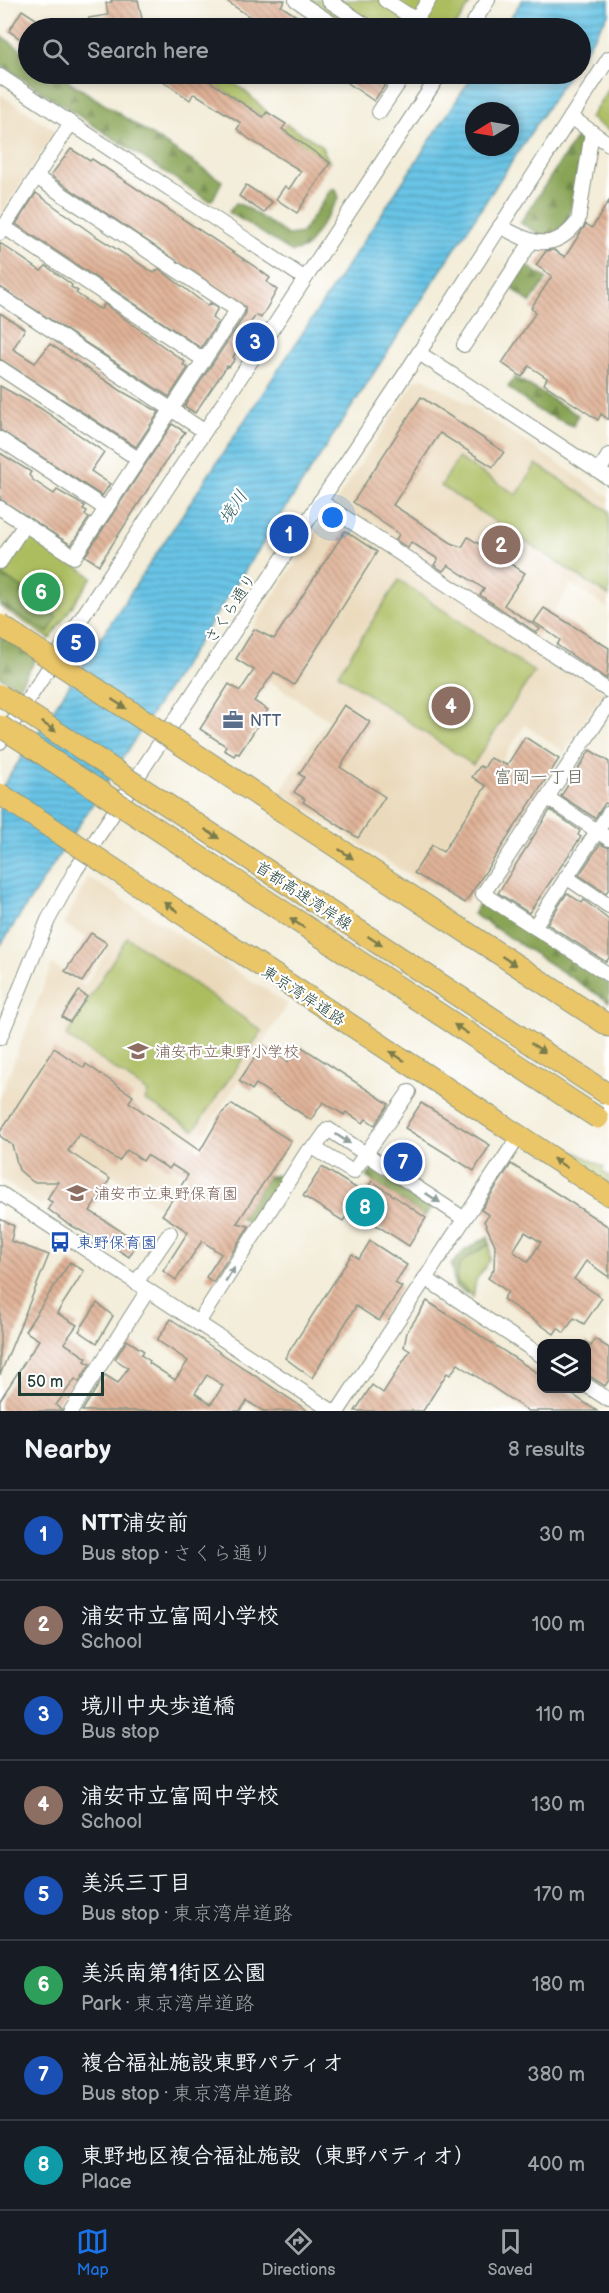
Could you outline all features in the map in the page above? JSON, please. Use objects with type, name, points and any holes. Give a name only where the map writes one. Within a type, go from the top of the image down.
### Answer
[{"type":"highway","points":[[0,625],[609,1026]]},
{"type":"highway","name":"首都高速湾岸線","points":[[0,695],[609,1095]]},
{"type":"highway","name":"首都高速湾岸線","points":[[0,726],[603,1122]]},
{"type":"highway","name":"東京湾岸道路","points":[[0,794],[609,1195]]},
{"type":"street","points":[[296,0],[324,18]]},
{"type":"street","points":[[328,0],[355,18]]},
{"type":"street","points":[[385,0],[406,18]]},
{"type":"street","points":[[417,18],[429,0]]},
{"type":"street","points":[[477,18],[489,0]]},
{"type":"street","name":"さくら通り","points":[[0,1038],[39,940],[75,871],[419,353],[609,58]]},
{"type":"street","points":[[0,76],[304,278]]},
{"type":"street","points":[[379,112],[398,84]]},
{"type":"street","points":[[0,742],[433,84]]},
{"type":"street","points":[[571,117],[609,144]]},
{"type":"street","points":[[71,123],[2,230],[204,360]]},
{"type":"street","points":[[501,226],[531,242],[561,238],[578,221],[592,132]]},
{"type":"street","points":[[0,508],[74,557],[237,310],[36,177]]},
{"type":"street","points":[[464,345],[531,242]]},
{"type":"street","points":[[0,296],[204,431]]},
{"type":"street","points":[[419,353],[604,474],[609,455]]},
{"type":"street","points":[[0,368],[138,459]]},
{"type":"street","points":[[0,439],[106,509]]},
{"type":"street","points":[[320,501],[609,691]]},
{"type":"street","points":[[0,562],[25,524]]},
{"type":"street","points":[[609,704],[483,894],[609,975]]},
{"type":"street","points":[[548,798],[603,835]]},
{"type":"street","points":[[534,927],[566,877],[603,835],[609,813]]},
{"type":"street","points":[[566,877],[609,906]]},
{"type":"street","points":[[314,1148],[350,1172],[356,1170],[409,1092]]},
{"type":"street","points":[[198,1323],[308,1152],[314,1148],[328,1129],[464,1218]]},
{"type":"street","points":[[338,1411],[519,1136]]},
{"type":"street","points":[[0,1193],[332,1411]]},
{"type":"street","points":[[71,1411],[170,1233]]},
{"type":"street","points":[[424,1278],[537,1353]]},
{"type":"street","points":[[591,1389],[609,1400]]},
{"type":"shaded area","points":[[0,94],[56,131],[0,216]]},
{"type":"shaded area","points":[[423,378],[464,401],[609,497],[609,609],[571,584],[536,639],[333,506],[416,380]]},
{"type":"shaded area","points":[[329,511],[604,692],[564,752],[525,725],[421,883],[280,792],[328,720],[234,657]]},
{"type":"shaded area","name":"浦安市立東野小学校","points":[[88,877],[288,1004],[158,1206],[79,1152],[42,1206],[0,1178],[0,1097],[52,964],[84,986],[107,951],[64,924]]},
{"type":"green space","points":[[303,0],[473,0],[461,18],[330,18]]},
{"type":"green space","points":[[0,35],[18,47],[18,76],[0,64]]},
{"type":"green space","points":[[31,84],[73,84],[222,181],[213,199],[209,201]]},
{"type":"green space","points":[[214,84],[235,84],[267,112],[263,117]]},
{"type":"green space","points":[[609,88],[609,131],[590,118]]},
{"type":"green space","points":[[286,124],[320,144],[330,163],[282,129]]},
{"type":"green space","points":[[576,138],[581,139],[582,145],[569,218],[560,230],[545,237],[520,223]]},
{"type":"green space","points":[[331,189],[336,189],[339,198],[306,248],[292,252],[229,212],[236,203],[246,207],[288,235],[302,233]]},
{"type":"green space","points":[[526,265],[547,279],[530,303],[512,288]]},
{"type":"green space","points":[[515,377],[578,415],[573,426],[539,411],[508,387]]},
{"type":"green space","points":[[458,458],[517,495],[536,464],[609,511],[609,596],[441,486]]},
{"type":"green space","points":[[31,534],[92,577],[50,639],[0,606],[0,573],[24,535]]},
{"type":"green space","points":[[0,574],[30,593],[57,617],[48,633],[0,604]]},
{"type":"green space","points":[[399,580],[534,672],[473,765],[338,674]]},
{"type":"green space","points":[[0,635],[37,658],[18,688],[0,677]]},
{"type":"green space","points":[[482,900],[609,984],[609,1002],[473,914]]},
{"type":"green space","points":[[127,937],[262,1031],[194,1130],[145,1100],[148,1092],[66,1036]]},
{"type":"green space","points":[[546,1137],[604,1167],[602,1171],[609,1176],[609,1186],[542,1142]]},
{"type":"green space","points":[[373,1170],[431,1208],[425,1217],[366,1177]]},
{"type":"green space","points":[[280,1175],[283,1180],[251,1226],[240,1218],[268,1176]]},
{"type":"green space","points":[[488,1236],[490,1244],[467,1258],[459,1268],[457,1282],[467,1290],[467,1294],[455,1287],[451,1265],[464,1251]]},
{"type":"green space","points":[[490,1244],[490,1260],[476,1280],[473,1297],[457,1282],[456,1273],[461,1262]]},
{"type":"water","points":[[522,0],[609,0],[609,13],[591,41],[591,18],[510,18]]},
{"type":"water","name":"境川","points":[[467,84],[562,84],[519,151],[519,102],[465,102],[465,156],[515,156],[0,946],[0,790]]},
{"type":"building","points":[[111,0],[138,0],[142,18],[89,18],[108,15],[106,3],[112,2]]},
{"type":"building","points":[[225,0],[285,0],[281,6],[300,18],[251,18]]},
{"type":"building","points":[[22,10],[34,18],[18,18],[18,37],[9,31]]},
{"type":"building","points":[[167,84],[214,84],[263,117],[267,112],[286,124],[282,129],[330,163],[297,213],[276,199],[285,186],[289,189],[301,171],[249,139],[237,129],[241,123],[197,95],[193,94],[190,100]]},
{"type":"building","points":[[349,84],[386,84],[374,101]]},
{"type":"building","points":[[71,149],[90,161],[92,159],[254,266],[270,278],[267,282],[277,290],[261,318],[256,315],[245,331],[249,333],[233,357],[235,359],[229,367],[227,366],[195,413],[184,406],[245,315],[245,307],[54,178],[51,175]]},
{"type":"building","points":[[246,185],[272,202],[264,213],[239,196]]},
{"type":"building","points":[[36,193],[94,235],[154,273],[159,269],[208,306],[210,303],[218,308],[212,318],[218,322],[201,348],[16,224]]},
{"type":"building","points":[[609,201],[609,420],[601,414],[598,420],[544,384],[547,378],[529,366],[522,377],[502,363],[536,312],[531,308],[552,276],[536,265],[546,251],[554,250],[565,257],[586,224],[592,228]]},
{"type":"building","points":[[0,243],[41,271],[46,266],[72,285],[71,287],[78,291],[76,293],[98,308],[101,309],[104,304],[185,362],[183,365],[188,368],[169,397],[0,287]]},
{"type":"building","points":[[0,313],[25,329],[13,349],[35,363],[50,344],[123,392],[159,412],[136,447],[0,359]]},
{"type":"building","points":[[0,386],[40,408],[104,452],[91,471],[110,484],[102,496],[0,430]]},
{"type":"building","points":[[421,397],[504,452],[493,467],[440,433],[393,505],[453,544],[462,547],[468,537],[525,573],[504,605],[540,629],[537,633],[480,595],[484,589],[448,565],[443,571],[434,565],[438,559],[411,542],[408,548],[396,540],[399,534],[353,502]]},
{"type":"building","points":[[172,424],[185,432],[99,565],[85,556]]},
{"type":"building","points":[[0,453],[31,472],[29,475],[33,480],[54,494],[57,490],[85,506],[83,509],[87,511],[85,515],[89,518],[71,545],[0,499]]},
{"type":"building","points":[[345,531],[377,552],[294,685],[274,672],[254,701],[268,710],[239,754],[236,753],[234,756],[224,750],[226,746],[200,729],[229,684],[240,691],[254,670],[236,659],[254,629],[274,639]]},
{"type":"building","points":[[544,608],[609,648],[607,679],[557,645],[560,640],[534,622]]},
{"type":"building","points":[[344,705],[370,722],[340,767],[385,797],[358,838],[303,802],[305,799],[294,792],[304,777],[299,774]]},
{"type":"building","points":[[525,737],[559,759],[465,903],[414,873],[432,845],[443,852],[486,786],[472,777],[480,766],[484,768],[490,758],[507,765]]},
{"type":"building","points":[[590,750],[609,762],[609,804],[605,803],[595,818],[561,796]]},
{"type":"building","points":[[550,810],[580,831],[578,835],[581,837],[529,913],[498,893]]},
{"type":"building","points":[[600,844],[609,848],[609,889],[606,893],[579,875]]},
{"type":"building","points":[[567,893],[582,903],[584,900],[609,920],[609,958],[606,962],[547,924]]},
{"type":"building","points":[[91,933],[107,943],[82,982],[65,971]]},
{"type":"building","points":[[79,991],[87,997],[70,1022],[62,1017]]},
{"type":"building","points":[[263,1045],[288,1062],[299,1045],[389,1104],[375,1125],[366,1119],[363,1123],[346,1112],[344,1115],[323,1102],[311,1120],[256,1084],[252,1090],[239,1081]]},
{"type":"building","points":[[54,1048],[84,1068],[86,1064],[133,1096],[129,1102],[200,1151],[222,1113],[232,1104],[291,1141],[237,1223],[249,1226],[213,1282],[206,1277],[221,1254],[202,1241],[176,1280],[163,1271],[188,1232],[162,1215],[188,1175],[172,1165],[169,1169],[147,1155],[143,1161],[127,1150],[119,1161],[79,1134],[68,1151],[110,1179],[90,1211],[138,1242],[129,1257],[103,1240],[101,1242],[65,1222],[48,1209],[52,1202],[47,1199],[58,1182],[33,1182],[19,1170],[12,1145],[0,1136],[0,1132]]},
{"type":"building","points":[[421,1103],[490,1145],[474,1171],[405,1128]]},
{"type":"building","points":[[511,1164],[609,1227],[609,1277],[586,1261],[574,1279],[602,1298],[584,1324],[574,1318],[564,1333],[558,1328],[554,1334],[503,1299],[508,1292],[488,1278],[494,1269],[495,1245],[484,1221],[489,1215],[481,1210]],"holes":[[[525,1232],[541,1242],[528,1262],[513,1251]]]},
{"type":"building","points":[[322,1167],[364,1193],[372,1181],[426,1218],[409,1246],[351,1209],[343,1221],[303,1196]]},
{"type":"building","points":[[0,1219],[14,1226],[11,1241],[49,1255],[0,1375]]},
{"type":"building","points":[[370,1241],[407,1265],[395,1283],[402,1287],[379,1321],[356,1306],[312,1378],[285,1358],[352,1254],[359,1259]]},
{"type":"building","points":[[70,1262],[84,1271],[57,1313],[77,1325],[64,1343],[87,1358],[85,1361],[90,1364],[79,1382],[75,1379],[56,1405],[62,1411],[0,1411],[0,1400],[39,1340],[25,1331]]},
{"type":"building","points":[[427,1301],[537,1373],[537,1393],[570,1393],[597,1411],[528,1411],[458,1364],[450,1375],[447,1373],[423,1411],[355,1411],[372,1385],[383,1393],[410,1351],[404,1347],[407,1332]]},
{"type":"building","points":[[97,1303],[113,1316],[97,1343],[79,1331]]},
{"type":"building","points":[[171,1319],[308,1411],[263,1411],[247,1401],[240,1411],[82,1411],[105,1375],[118,1383],[128,1368],[115,1359],[127,1340],[144,1351],[141,1355],[150,1361],[149,1363],[175,1380],[188,1361],[157,1340]],"holes":[[[207,1375],[223,1386],[211,1404],[195,1393]]]},
{"type":"building","points":[[595,1339],[609,1348],[609,1380],[605,1386],[591,1377],[591,1346]]},
{"type":"place","name":"境川中央歩道橋","points":[[255,342]]},
{"type":"place","name":"NTT浦安前","points":[[289,534]]},
{"type":"place","name":"浦安市立富岡小学校","points":[[501,545]]},
{"type":"place","name":"美浜南第1街区公園","points":[[41,592]]},
{"type":"place","name":"美浜三丁目","points":[[76,643]]},
{"type":"place","name":"浦安市立富岡中学校","points":[[451,706]]},
{"type":"place","name":"NTT","points":[[233,720]]},
{"type":"place","name":"浦安市立東野小学校","points":[[138,1051]]},
{"type":"place","name":"複合福祉施設東野パティオ","points":[[403,1162]]},
{"type":"place","name":"浦安市立東野保育園","points":[[77,1193]]},
{"type":"place","name":"東野地区複合福祉施設（東野パティオ）","points":[[365,1207]]},
{"type":"place","name":"東野保育園","points":[[60,1242]]},
{"type":"district","name":"富岡一丁目","points":[[539,777]]}]
